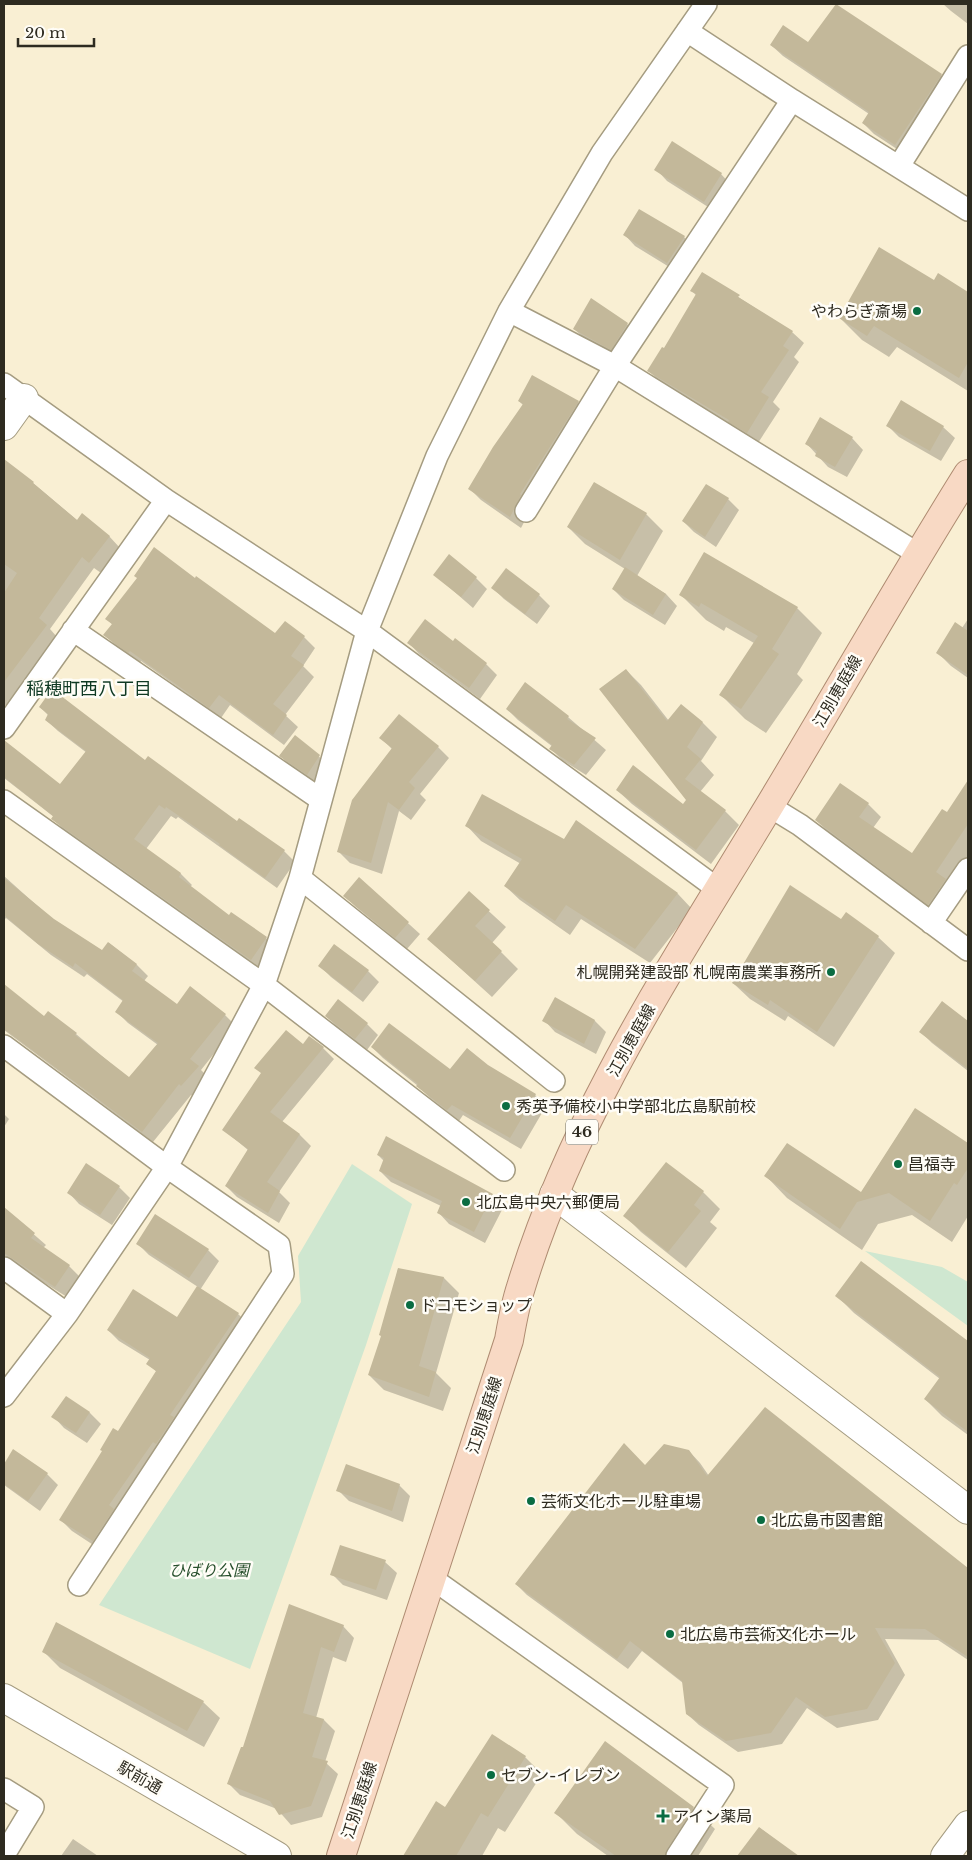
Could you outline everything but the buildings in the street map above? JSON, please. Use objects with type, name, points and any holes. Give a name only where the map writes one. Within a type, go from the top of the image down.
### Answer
[{"type":"main road","name":"江別恵庭線","points":[[341,1856],[430,1576],[509,1340],[520,1290],[537,1238],[582,1131],[633,1034],[918,554],[968,474]]},
{"type":"street","points":[[4,1396],[67,1314],[167,1167],[264,985],[300,878],[367,631],[437,456],[509,311],[602,153],[706,4]]},
{"type":"street","points":[[687,31],[792,100],[968,210]]},
{"type":"street","points":[[899,166],[968,56]]},
{"type":"street","points":[[526,511],[615,366],[792,100]]},
{"type":"street","points":[[509,311],[615,366],[918,554]]},
{"type":"street","points":[[4,426],[14,391],[166,500],[367,631],[719,890]]},
{"type":"street","points":[[4,728],[166,500]]},
{"type":"street","points":[[73,630],[320,799]]},
{"type":"street","points":[[4,801],[264,985],[504,1170]]},
{"type":"street","points":[[769,806],[800,825],[968,950]]},
{"type":"street","points":[[931,923],[968,870]]},
{"type":"street","points":[[300,878],[554,1081]]},
{"type":"street","points":[[4,1046],[167,1167],[279,1244],[283,1274],[78,1585]]},
{"type":"street","points":[[554,1194],[968,1510]]},
{"type":"street","points":[[4,1268],[67,1314]]},
{"type":"street","points":[[430,1576],[723,1786],[677,1856]]},
{"type":"street","name":"駅前通","points":[[4,1698],[277,1856]]},
{"type":"street","points":[[4,1789],[33,1807],[4,1855]]},
{"type":"green space","name":"ひばり公園","points":[[352,1164],[412,1204],[366,1345],[250,1669],[99,1605],[301,1302],[298,1256]]},
{"type":"green space","points":[[865,1251],[942,1267],[968,1282],[968,1326]]},
{"type":"place","name":"やわらぎ斎場","points":[[917,311]]},
{"type":"place","name":"札幌開発建設部 札幌南農業事務所","points":[[831,972]]},
{"type":"place","name":"秀英予備校小中学部北広島駅前校","points":[[506,1106]]},
{"type":"place","name":"昌福寺","points":[[898,1164]]},
{"type":"place","name":"北広島中央六郵便局","points":[[466,1202]]},
{"type":"place","name":"ドコモショップ","points":[[410,1305]]},
{"type":"place","name":"芸術文化ホール駐車場","points":[[531,1501]]},
{"type":"place","name":"北広島市図書館","points":[[761,1520]]},
{"type":"place","name":"北広島市芸術文化ホール","points":[[670,1634]]},
{"type":"place","name":"セブン-イレブン","points":[[491,1775]]},
{"type":"place","name":"アイン薬局","points":[[663,1816]]},
{"type":"district","name":"稲穂町西八丁目","points":[[89,689]]}]
